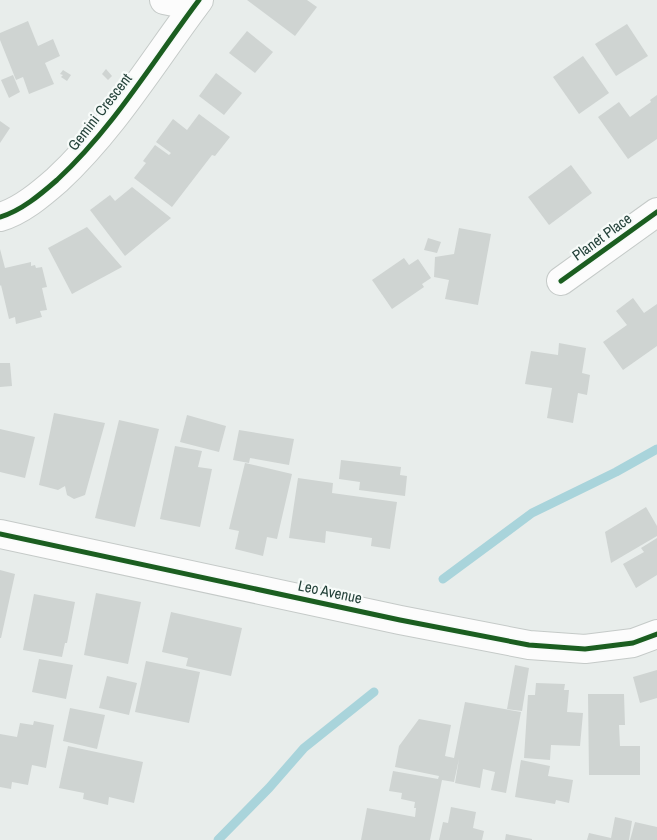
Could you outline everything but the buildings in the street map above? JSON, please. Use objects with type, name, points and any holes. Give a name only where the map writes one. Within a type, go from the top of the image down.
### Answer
[{"type":"street","points":[[164,0],[196,3]]},
{"type":"street","name":"Gemini Crescent","points":[[0,217],[28,203],[47,189],[80,158],[108,126],[196,3]]},
{"type":"street","name":"Planet Place","points":[[561,281],[657,212]]},
{"type":"street","name":"Leo Avenue","points":[[0,534],[400,620],[529,645],[584,649],[633,643],[657,634]]},
{"type":"waterway","points":[[443,579],[532,513],[616,472],[657,449]]},
{"type":"waterway","points":[[218,840],[269,788],[304,748],[374,692]]},
{"type":"cycle path","points":[[0,217],[16,211],[37,196],[78,160],[115,116],[199,0]]},
{"type":"cycle path","points":[[561,281],[657,212]]},
{"type":"cycle path","points":[[0,534],[400,620],[529,645],[585,649],[633,643],[657,634]]}]
